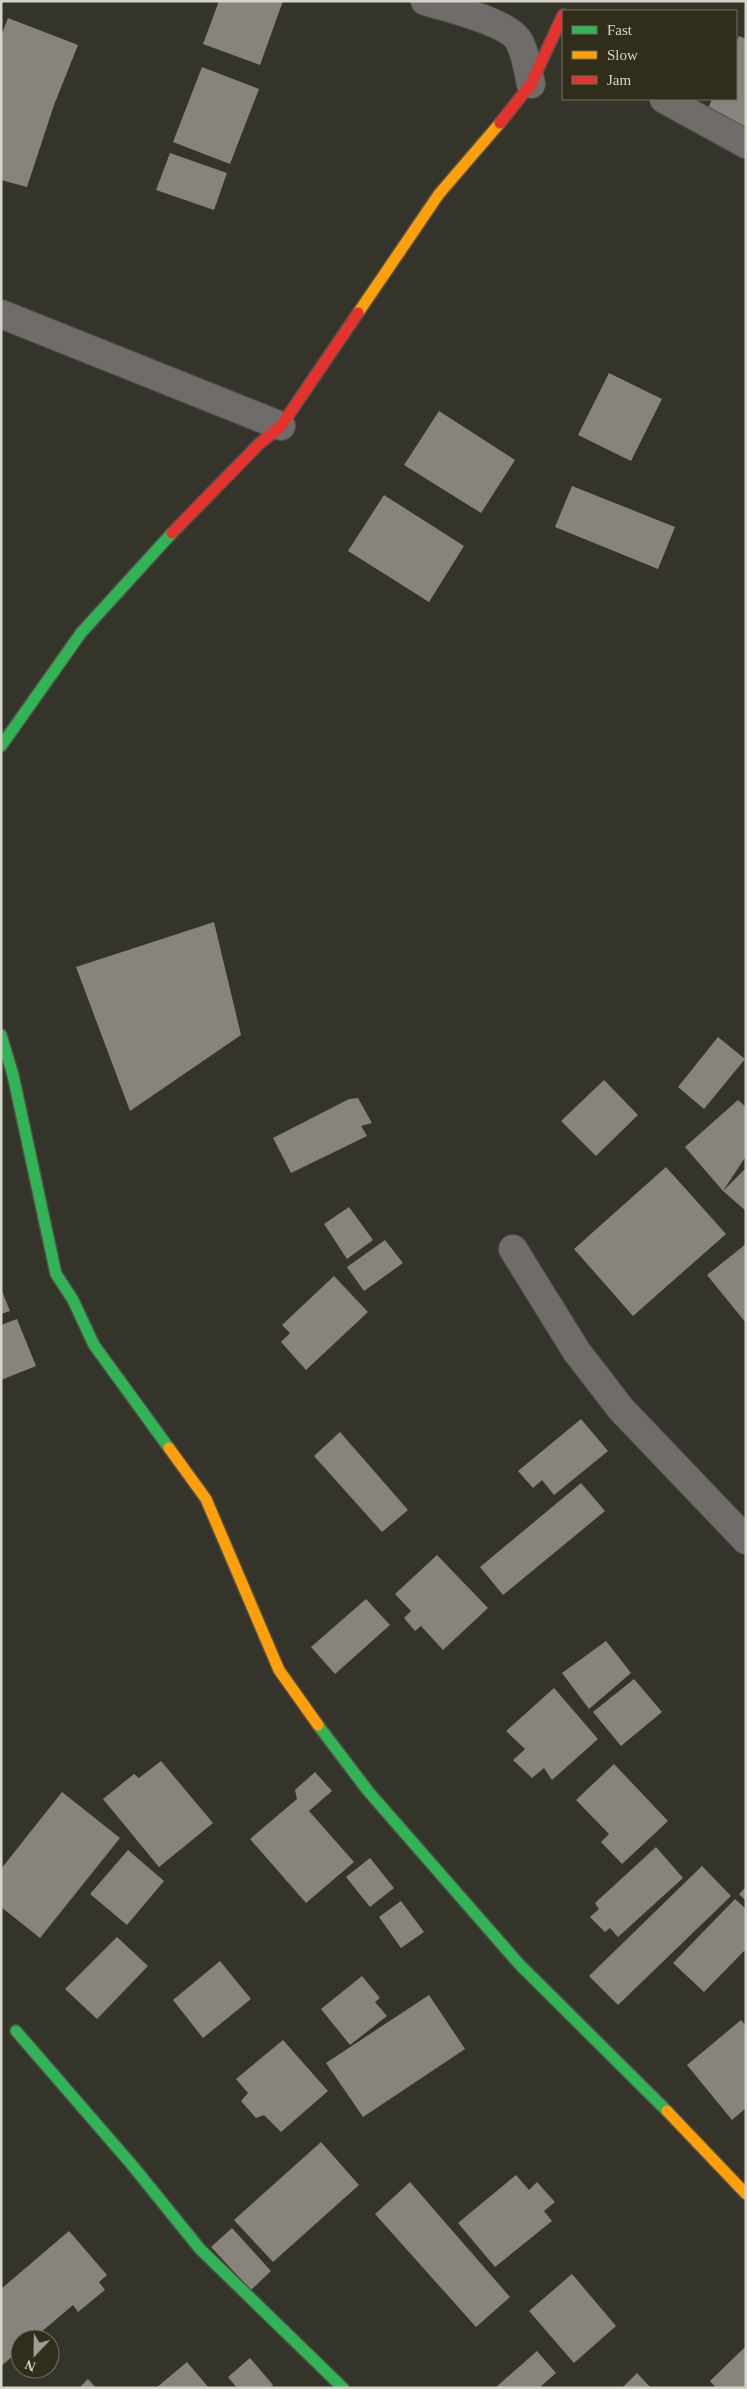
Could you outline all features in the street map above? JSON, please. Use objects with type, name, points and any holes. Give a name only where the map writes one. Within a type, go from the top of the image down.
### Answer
[{"type":"street","points":[[425,1],[499,25],[511,32],[520,42],[531,84]]},
{"type":"street","points":[[1,746],[81,633],[138,568],[259,444],[281,426],[439,194],[481,148],[531,84],[560,32]]},
{"type":"street","points":[[666,100],[746,144]]},
{"type":"street","points":[[1,314],[281,426]]},
{"type":"street","points":[[1,1035],[13,1075],[56,1274],[73,1300],[94,1345],[206,1499],[279,1670],[368,1791],[520,1966],[636,2078],[746,2194]]},
{"type":"street","points":[[514,1249],[577,1352],[621,1409],[746,1540]]},
{"type":"street","points":[[16,2031],[132,2165],[200,2249],[343,2388]]},
{"type":"building","points":[[219,1],[283,1],[260,65],[203,44]]},
{"type":"building","points":[[8,18],[78,45],[54,105],[27,187],[1,180],[1,36]]},
{"type":"building","points":[[739,36],[746,39],[746,128],[707,111],[712,100],[737,100],[737,41]]},
{"type":"building","points":[[202,67],[259,89],[230,164],[173,142]]},
{"type":"building","points":[[170,153],[227,173],[214,210],[156,190]]},
{"type":"building","points":[[609,373],[662,399],[631,461],[578,435]]},
{"type":"building","points":[[439,411],[515,460],[481,513],[404,465]]},
{"type":"building","points":[[572,486],[675,527],[658,569],[555,527]]},
{"type":"building","points":[[384,495],[464,546],[429,602],[348,551]]},
{"type":"building","points":[[214,922],[241,1035],[130,1111],[76,967]]},
{"type":"building","points":[[718,1037],[745,1059],[704,1109],[678,1087]]},
{"type":"building","points":[[604,1080],[638,1115],[596,1156],[561,1121]]},
{"type":"building","points":[[358,1098],[372,1123],[361,1126],[367,1136],[291,1173],[273,1138],[349,1099]]},
{"type":"building","points":[[738,1100],[746,1107],[746,1156],[723,1191],[685,1147]]},
{"type":"building","points":[[666,1167],[726,1234],[633,1316],[574,1249]]},
{"type":"building","points":[[746,1168],[746,1211],[723,1191]]},
{"type":"building","points":[[349,1207],[373,1240],[347,1259],[324,1224]]},
{"type":"building","points":[[385,1240],[403,1263],[364,1291],[347,1267]]},
{"type":"building","points":[[746,1244],[746,1323],[707,1275]]},
{"type":"building","points":[[334,1276],[368,1312],[306,1370],[281,1342],[290,1333],[282,1325]]},
{"type":"building","points":[[1,1289],[10,1311],[1,1314]]},
{"type":"building","points":[[17,1319],[36,1366],[1,1380],[1,1325]]},
{"type":"building","points":[[581,1419],[608,1451],[554,1495],[542,1480],[533,1488],[518,1471]]},
{"type":"building","points":[[340,1432],[408,1510],[382,1532],[314,1456]]},
{"type":"building","points":[[581,1483],[605,1511],[503,1595],[480,1567]]},
{"type":"building","points":[[437,1555],[488,1608],[443,1650],[421,1626],[415,1631],[404,1618],[411,1611],[395,1594]]},
{"type":"building","points":[[366,1599],[390,1625],[335,1674],[311,1647]]},
{"type":"building","points":[[606,1641],[631,1673],[589,1709],[562,1673]]},
{"type":"building","points":[[634,1679],[662,1712],[621,1746],[593,1712]]},
{"type":"building","points":[[554,1688],[598,1739],[552,1780],[544,1768],[532,1778],[513,1760],[525,1749],[506,1731]]},
{"type":"building","points":[[161,1761],[213,1823],[159,1867],[103,1799],[134,1774],[139,1778]]},
{"type":"building","points":[[614,1764],[668,1821],[622,1864],[601,1842],[609,1834],[576,1800]]},
{"type":"building","points":[[315,1772],[332,1791],[309,1811],[354,1862],[306,1903],[250,1839],[297,1799],[295,1790]]},
{"type":"building","points":[[62,1792],[120,1838],[40,1938],[1,1907],[1,1869]]},
{"type":"building","points":[[656,1847],[683,1878],[618,1937],[610,1928],[605,1932],[590,1917],[599,1909],[595,1903]]},
{"type":"building","points":[[128,1850],[164,1881],[127,1925],[90,1894]]},
{"type":"building","points":[[370,1858],[394,1888],[370,1907],[346,1877]]},
{"type":"building","points":[[702,1866],[731,1896],[618,2005],[589,1976]]},
{"type":"building","points":[[746,1887],[746,1901],[739,1894]]},
{"type":"building","points":[[735,1899],[746,1909],[746,1949],[704,1992],[673,1963]]},
{"type":"building","points":[[401,1901],[424,1932],[401,1948],[379,1917]]},
{"type":"building","points":[[117,1937],[148,1966],[97,2019],[65,1989]]},
{"type":"building","points":[[220,1961],[251,1999],[203,2038],[173,2000]]},
{"type":"building","points":[[362,1976],[380,1998],[375,2002],[387,2016],[350,2045],[321,2009]]},
{"type":"building","points":[[429,1995],[465,2049],[363,2117],[326,2063]]},
{"type":"building","points":[[741,2020],[746,2026],[746,2108],[732,2120],[687,2065]]},
{"type":"building","points":[[283,2040],[328,2091],[281,2132],[264,2115],[256,2118],[241,2101],[248,2093],[236,2079]]},
{"type":"building","points":[[321,2142],[359,2185],[273,2262],[234,2220]]},
{"type":"building","points":[[516,2175],[529,2190],[537,2182],[555,2202],[544,2211],[552,2221],[495,2267],[458,2223]]},
{"type":"building","points":[[410,2182],[510,2297],[476,2327],[375,2214]]},
{"type":"building","points":[[232,2228],[271,2271],[251,2290],[211,2247]]},
{"type":"building","points":[[69,2231],[107,2275],[99,2282],[105,2290],[78,2312],[73,2305],[45,2329],[10,2329],[10,2358],[1,2366],[1,2289]]},
{"type":"building","points":[[572,2274],[616,2326],[574,2363],[529,2311]]},
{"type":"building","points":[[746,2346],[746,2388],[716,2388],[710,2381]]},
{"type":"building","points":[[537,2351],[556,2373],[539,2388],[495,2388]]},
{"type":"building","points":[[250,2358],[273,2385],[269,2388],[237,2388],[228,2377]]},
{"type":"building","points":[[187,2362],[209,2388],[156,2388]]},
{"type":"building","points":[[637,2373],[651,2388],[622,2388]]},
{"type":"building","points":[[88,2379],[96,2388],[79,2388]]},
{"type":"traffic: fast","points":[[1,746],[81,633],[172,533]]},
{"type":"traffic: fast","points":[[1,1035],[13,1075],[56,1274],[73,1300],[94,1345],[169,1448]]},
{"type":"traffic: fast","points":[[318,1725],[368,1791],[520,1965],[667,2111]]},
{"type":"traffic: fast","points":[[16,2031],[132,2165],[200,2249],[343,2388]]},
{"type":"traffic: slow","points":[[358,313],[439,194],[500,123]]},
{"type":"traffic: slow","points":[[169,1448],[206,1499],[279,1670],[318,1725]]},
{"type":"traffic: slow","points":[[667,2111],[746,2194]]},
{"type":"traffic: jam","points":[[500,123],[531,84],[562,17]]},
{"type":"traffic: jam","points":[[172,533],[259,444],[281,426],[358,313]]}]
